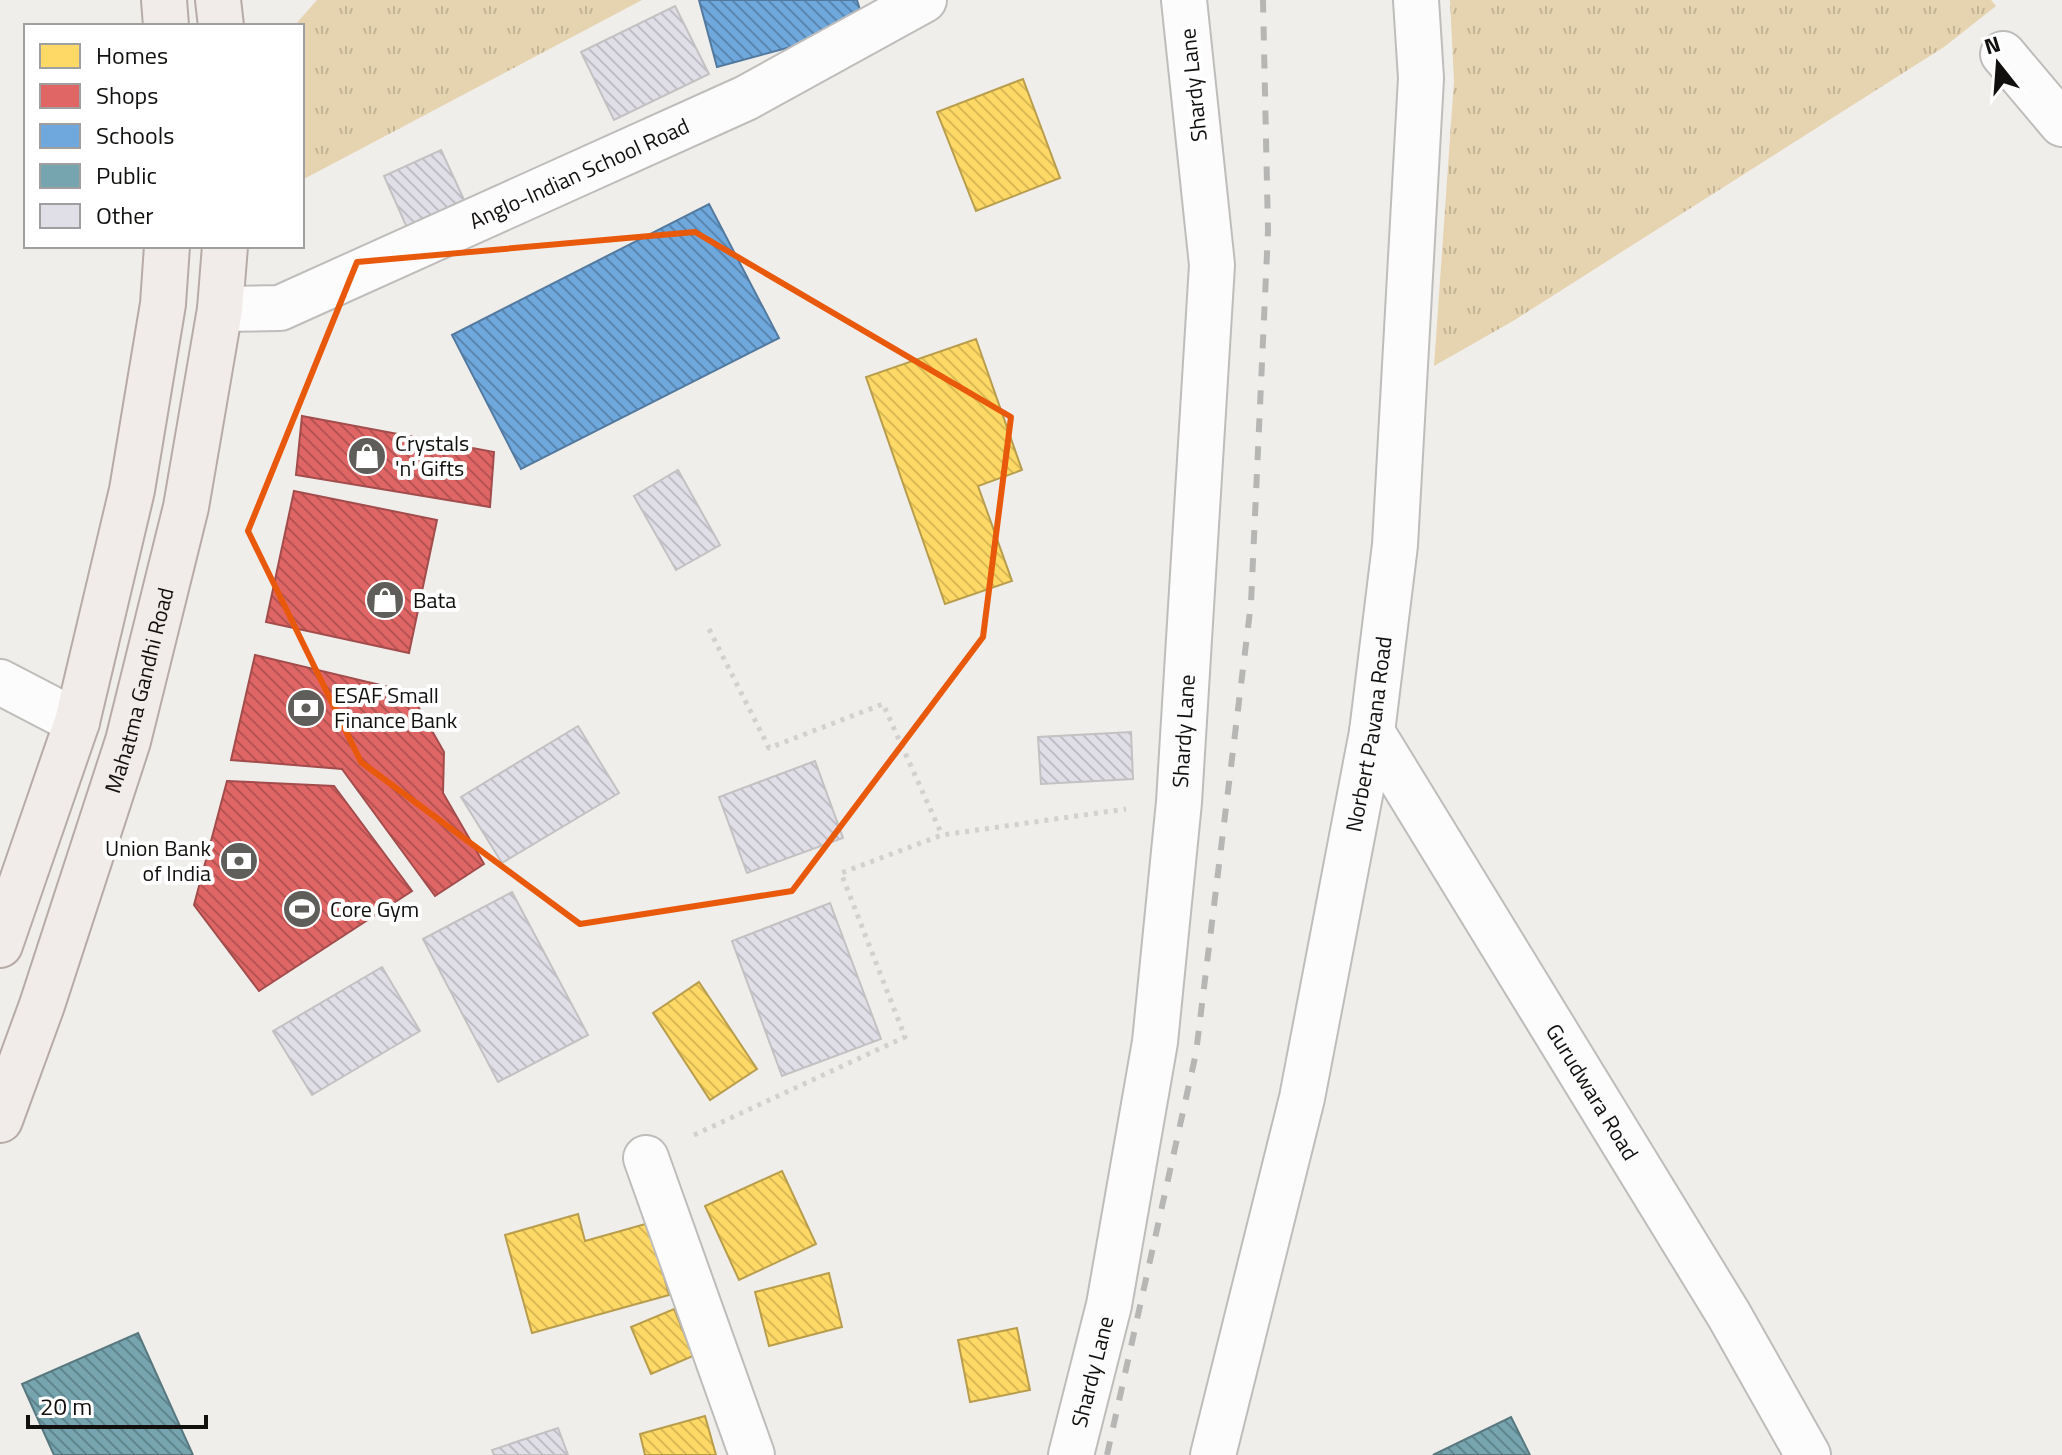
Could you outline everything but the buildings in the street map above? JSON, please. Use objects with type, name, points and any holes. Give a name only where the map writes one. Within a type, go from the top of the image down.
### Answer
[{"type":"main road","points":[[164,0],[166,24]]},
{"type":"main road","points":[[218,0],[221,24]]},
{"type":"main road","points":[[0,945],[77,722],[132,490],[163,304],[167,248]]},
{"type":"main road","name":"Mahatma Gandhi Road","points":[[0,1120],[42,1005],[128,741],[186,507],[220,309],[225,248]]},
{"type":"main road","points":[[77,722],[128,741]]},
{"type":"street","name":"Anglo-Indian School Road","points":[[220,309],[280,308],[746,98],[924,0]]},
{"type":"street","name":"Shardy Lane","points":[[1071,1455],[1109,1305],[1155,1042],[1179,802],[1212,265],[1184,0]]},
{"type":"street","name":"Norbert Pavana Road","points":[[1213,1455],[1302,1098],[1407,546],[1421,78],[1416,0]]},
{"type":"street","points":[[2003,54],[2062,124]]},
{"type":"street","points":[[0,682],[77,722]]},
{"type":"street","name":"Gurudwara Road","points":[[1372,732],[1729,1315],[1808,1455]]},
{"type":"street","points":[[646,1158],[752,1455]]},
{"type":"path","points":[[709,629],[769,748],[883,704],[942,835]]},
{"type":"path","points":[[646,1158],[905,1037],[841,873],[942,835],[1179,802]]},
{"type":"highlighted area","points":[[695,232],[1011,417],[983,637],[792,891],[580,924],[361,762],[248,531],[357,262]]},
{"type":"green space","points":[[317,0],[642,0],[304,179],[304,24],[296,24]]},
{"type":"green space","points":[[1450,0],[1991,0],[1996,6],[1944,47],[1513,321],[1434,366],[1454,81]]},
{"type":"railway","points":[[1107,1455],[1196,1053],[1251,603],[1268,231],[1263,0]]},
{"type":"place","name":"Crystals 'n' Gifts","points":[[367,456]]},
{"type":"place","name":"Bata","points":[[385,600]]},
{"type":"place","name":"ESAF Small Finance Bank","points":[[306,708]]},
{"type":"place","name":"Union Bank of India","points":[[239,861]]},
{"type":"place","name":"Core Gym","points":[[302,909]]}]
